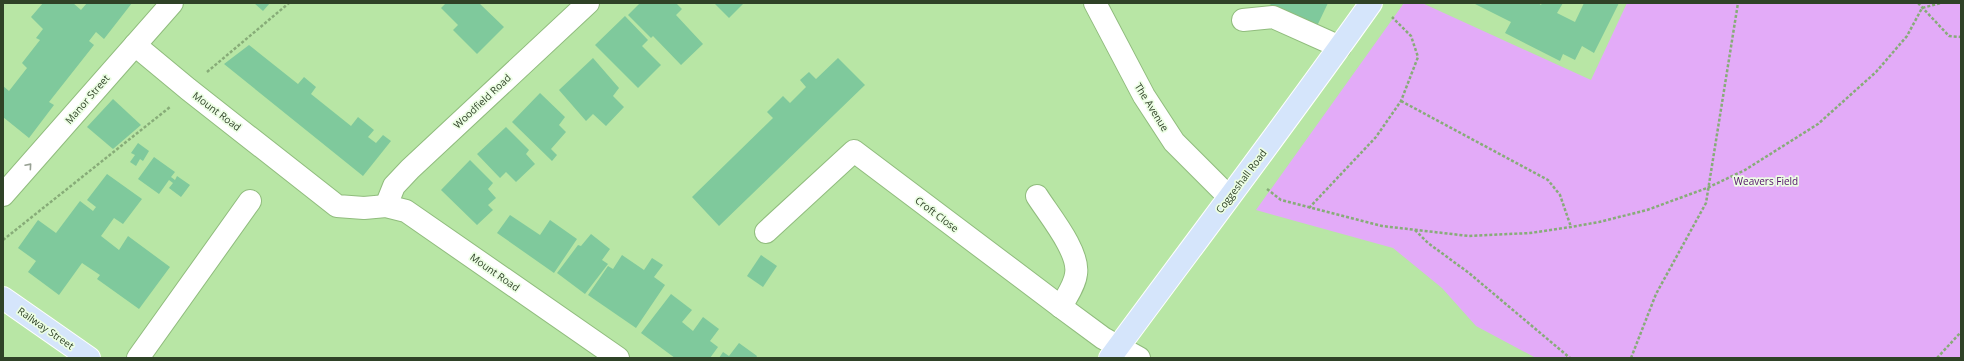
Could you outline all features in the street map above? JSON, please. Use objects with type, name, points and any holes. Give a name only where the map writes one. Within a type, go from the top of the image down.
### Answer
[{"type":"main road","name":"Coggeshall Road","points":[[1114,352],[1340,47],[1380,8]]},
{"type":"main road","name":"Railway Street","points":[[3,298],[89,358]]},
{"type":"street","name":"Manor Street","points":[[3,195],[172,3]]},
{"type":"street","name":"Woodfield Road","points":[[386,206],[394,186],[404,175],[588,3]]},
{"type":"street","name":"The Avenue","points":[[1095,3],[1144,96],[1174,142],[1229,197]]},
{"type":"street","points":[[1243,20],[1273,17],[1340,47]]},
{"type":"street","name":"Mount Road","points":[[135,45],[188,90],[337,206],[364,208],[386,206],[406,211],[618,358]]},
{"type":"street","name":"Croft Close","points":[[766,232],[854,151],[1061,308],[1104,338],[1114,352],[1139,358]]},
{"type":"street","points":[[1037,196],[1072,251],[1077,265],[1076,276],[1061,308]]},
{"type":"street","points":[[138,358],[250,201]]},
{"type":"path","points":[[3,240],[103,162],[179,99],[289,3]]},
{"type":"path","points":[[1631,358],[1656,294],[1706,203],[1707,188],[1738,3]]},
{"type":"path","points":[[1918,3],[1949,36],[1961,37]]},
{"type":"path","points":[[1247,173],[1281,200],[1382,226],[1469,236],[1530,233],[1599,222],[1647,210],[1707,188],[1745,170],[1818,124],[1876,72],[1907,36],[1922,8],[1941,3]]},
{"type":"path","points":[[1309,208],[1376,137],[1401,101],[1418,58],[1410,36],[1380,8]]},
{"type":"path","points":[[1401,101],[1548,180],[1560,195],[1571,227]]},
{"type":"path","points":[[1415,229],[1428,243],[1469,273],[1570,358]]},
{"type":"path","points":[[1937,358],[1961,332]]},
{"type":"green space","name":"Weavers Field","points":[[1404,3],[1422,3],[1591,80],[1627,3],[1961,3],[1961,358],[1536,358],[1476,326],[1442,288],[1393,248],[1256,210]]},
{"type":"building","points":[[43,3],[73,3],[81,10],[87,3],[132,3],[104,39],[96,32],[89,41],[94,45],[49,102],[54,105],[29,138],[3,117],[3,86],[9,91],[27,68],[22,63],[40,40],[36,38],[43,29],[31,17]]},
{"type":"building","points":[[254,3],[270,3],[263,11]]},
{"type":"building","points":[[446,3],[479,3],[504,27],[477,54],[453,30],[458,25],[441,8]]},
{"type":"building","points":[[640,3],[676,3],[682,9],[676,15],[703,44],[681,65],[653,36],[651,38],[628,15]]},
{"type":"building","points":[[714,3],[744,3],[729,18]]},
{"type":"building","points":[[1267,3],[1328,3],[1317,26]]},
{"type":"building","points":[[1473,3],[1538,3],[1541,5],[1542,3],[1563,3],[1557,13],[1575,22],[1584,3],[1619,3],[1594,53],[1582,46],[1575,60],[1563,54],[1560,61],[1505,33],[1511,22]]},
{"type":"building","points":[[625,16],[648,40],[642,46],[661,65],[638,88],[595,45]]},
{"type":"building","points":[[249,45],[298,84],[304,77],[316,87],[311,94],[351,126],[358,117],[374,130],[368,137],[376,143],[383,135],[391,141],[363,176],[224,64]]},
{"type":"building","points":[[593,58],[619,88],[613,96],[624,107],[606,126],[593,114],[586,121],[559,90]]},
{"type":"building","points":[[838,58],[865,85],[719,226],[692,197],[773,118],[767,112],[783,96],[790,103],[806,87],[800,80],[809,72],[816,79]]},
{"type":"building","points":[[540,93],[565,117],[559,125],[566,132],[551,149],[557,155],[552,161],[512,122]]},
{"type":"building","points":[[113,99],[141,125],[113,149],[87,127]]},
{"type":"building","points":[[506,127],[529,150],[526,154],[535,164],[516,182],[506,172],[500,178],[477,154]]},
{"type":"building","points":[[138,143],[149,151],[143,161],[140,159],[136,166],[130,162],[135,155],[131,153]]},
{"type":"building","points":[[154,157],[175,172],[171,177],[175,180],[177,176],[190,185],[181,197],[169,188],[173,183],[169,180],[159,194],[138,179]]},
{"type":"building","points":[[470,160],[493,183],[488,189],[496,198],[488,205],[493,210],[477,225],[441,190]]},
{"type":"building","points":[[107,174],[142,199],[123,224],[114,218],[101,236],[119,250],[128,236],[170,267],[139,309],[97,279],[100,275],[82,263],[59,295],[28,272],[36,261],[18,248],[38,220],[56,233],[80,201],[93,211],[96,207],[87,200]]},
{"type":"building","points":[[510,215],[540,235],[550,220],[577,239],[554,273],[497,233]]},
{"type":"building","points":[[591,234],[610,249],[602,260],[608,264],[585,294],[557,273],[578,245],[581,246]]},
{"type":"building","points":[[622,255],[644,270],[652,258],[663,265],[654,277],[665,285],[636,328],[588,295],[608,266],[613,269]]},
{"type":"building","points":[[761,255],[777,266],[763,287],[747,276]]},
{"type":"building","points":[[671,294],[692,310],[682,322],[693,331],[703,317],[719,329],[710,341],[718,347],[710,358],[675,358],[641,333]]},
{"type":"building","points":[[739,343],[757,356],[756,358],[719,358],[723,352],[729,356]]}]
